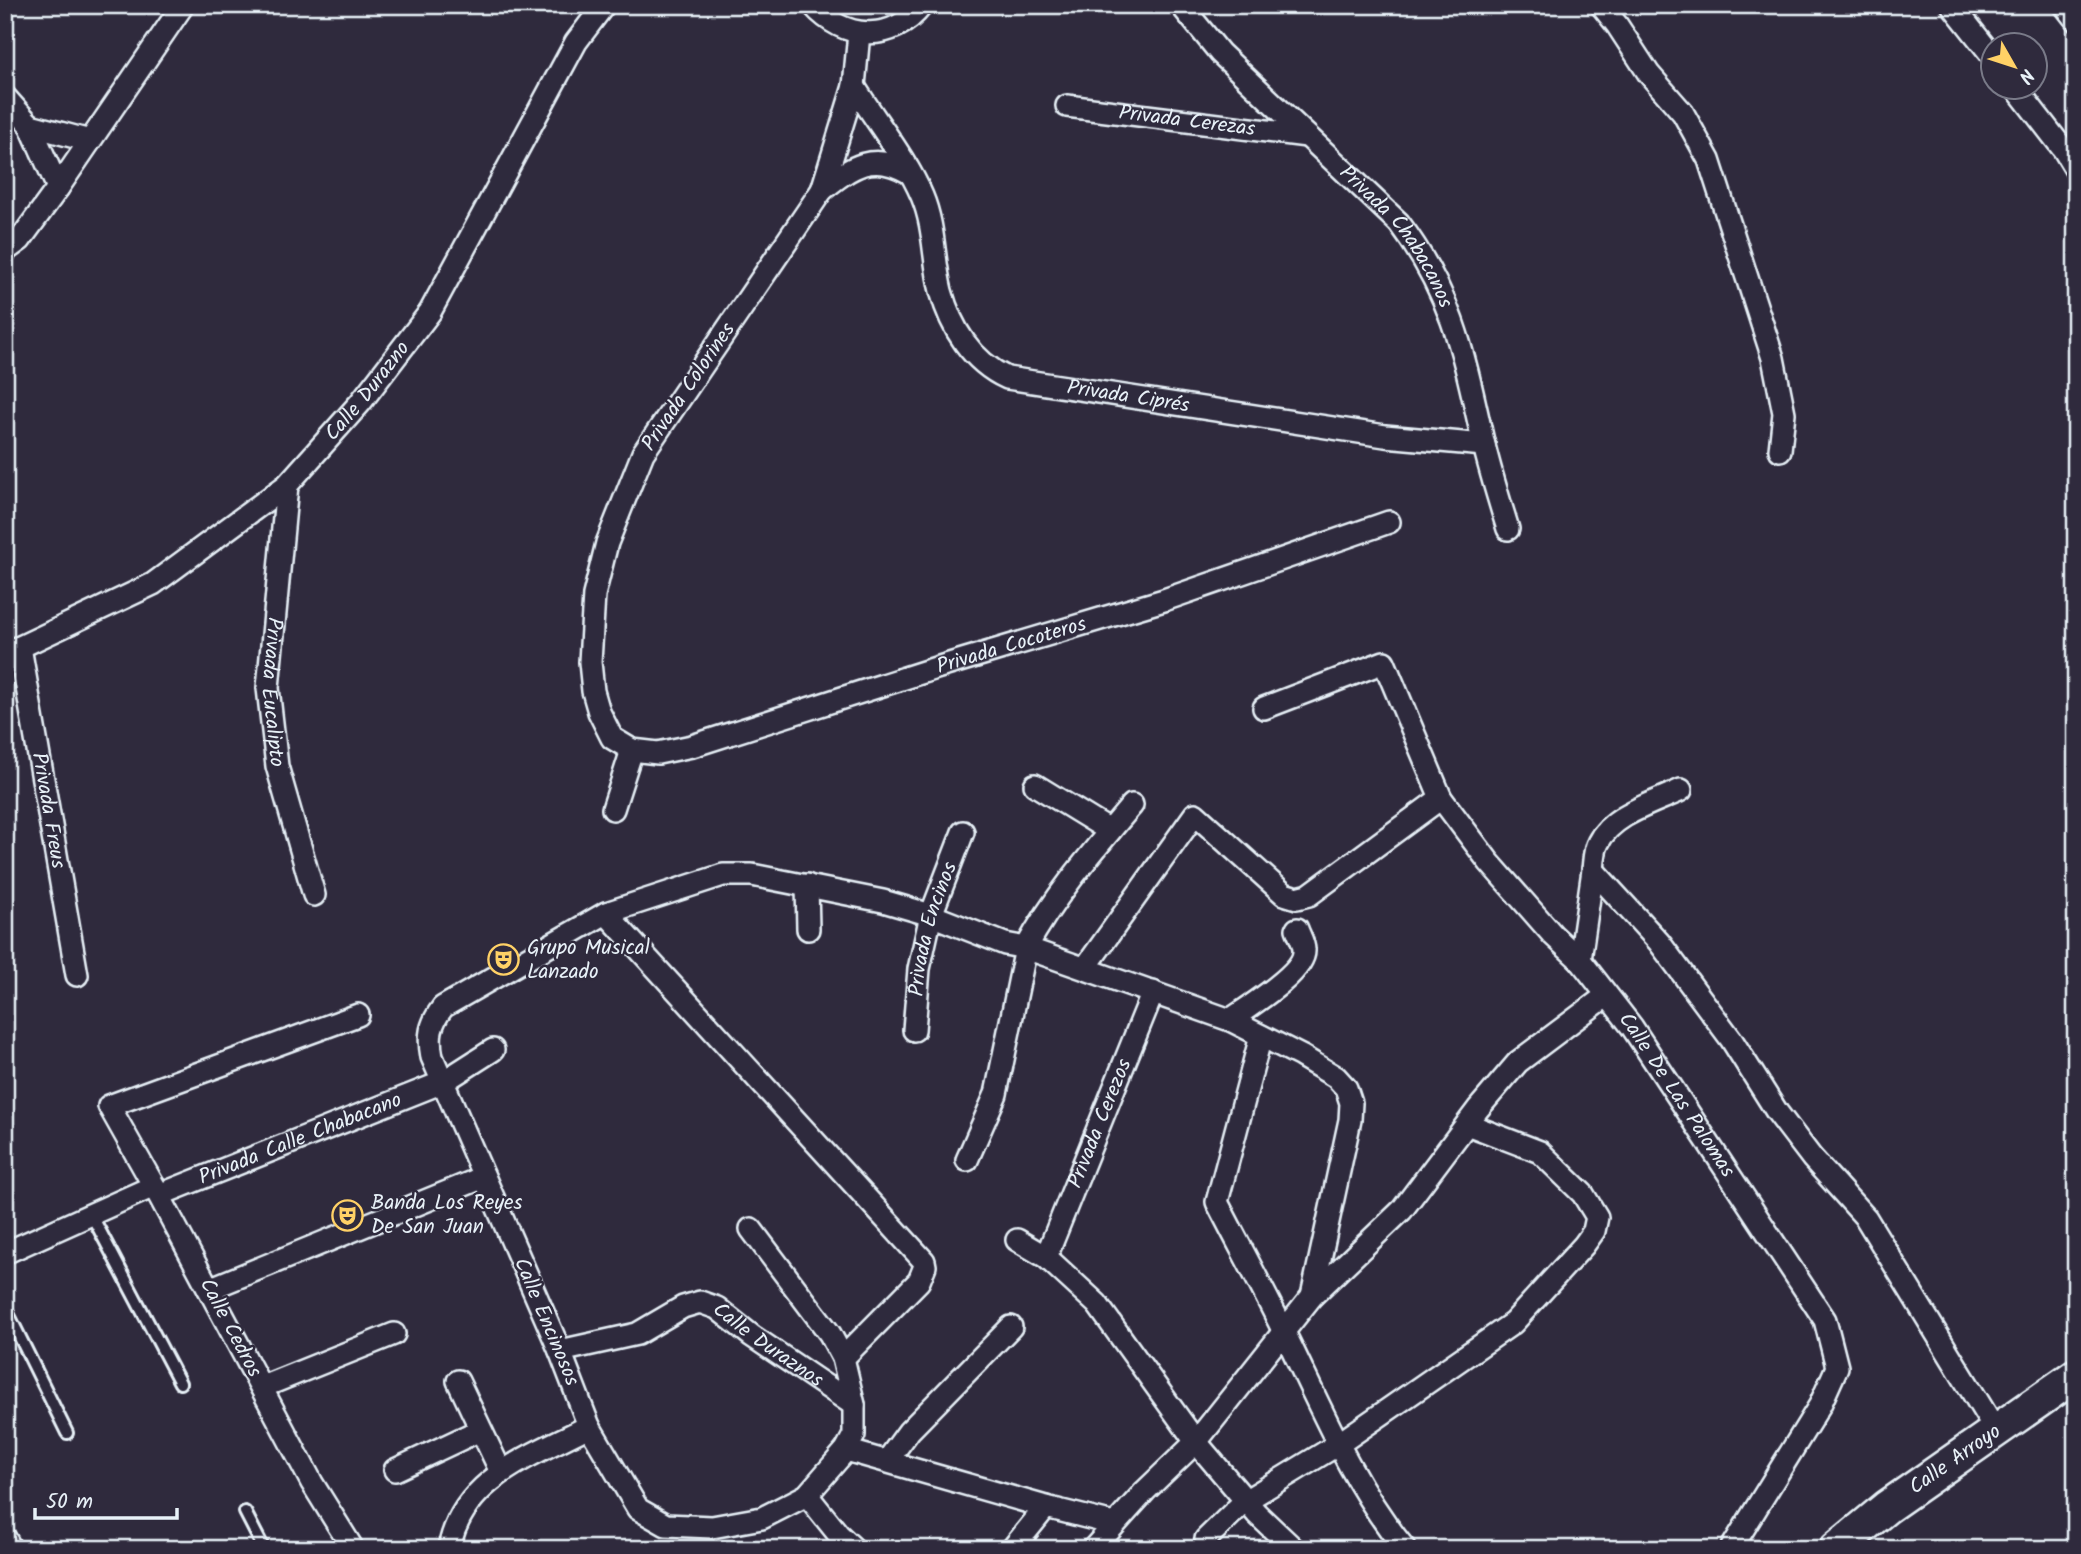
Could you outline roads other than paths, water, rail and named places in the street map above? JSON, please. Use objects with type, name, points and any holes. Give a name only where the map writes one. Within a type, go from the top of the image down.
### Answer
[{"type":"street","points":[[5,251],[20,240],[58,188],[183,5]]},
{"type":"street","name":"Calle Durazno","points":[[13,649],[153,584],[287,485],[360,403],[430,312],[576,43],[604,5]]},
{"type":"street","points":[[813,5],[825,18],[841,28],[859,33],[898,28],[915,15],[922,5]]},
{"type":"street","name":"Privada Chabacanos","points":[[1181,5],[1220,53],[1399,223],[1419,249],[1439,286],[1454,324],[1508,530]]},
{"type":"street","points":[[1601,5],[1649,74],[1683,114],[1709,160],[1773,358],[1784,413],[1780,450]]},
{"type":"street","points":[[1952,5],[1980,41]]},
{"type":"street","name":"Privada Colorines","points":[[632,751],[612,738],[599,712],[593,691],[590,662],[594,595],[607,543],[643,453],[822,190],[854,86],[859,33]]},
{"type":"street","name":"Privada Ciprés","points":[[854,86],[922,195],[931,223],[941,290],[949,313],[965,344],[986,366],[997,373],[1007,378],[1385,436],[1484,445]]},
{"type":"street","points":[[5,97],[30,125],[58,188]]},
{"type":"street","points":[[2027,102],[2076,170]]},
{"type":"street","name":"Privada Cerezas","points":[[1067,106],[1307,136]]},
{"type":"street","points":[[30,125],[90,141]]},
{"type":"street","points":[[822,190],[843,173],[881,160],[896,164],[910,173]]},
{"type":"street","name":"Privada Eucalipto","points":[[287,485],[268,688],[277,765],[314,895]]},
{"type":"street","name":"Privada Cocoteros","points":[[632,751],[658,753],[692,746],[936,668],[1164,600],[1389,522]]},
{"type":"street","name":"Privada Freus","points":[[13,649],[77,975]]},
{"type":"street","name":"Calle De Las Palomas","points":[[1264,708],[1384,662],[1441,798],[1489,863],[1553,935],[1580,960],[1632,1027],[1825,1321],[1837,1367],[1820,1405],[1731,1549]]},
{"type":"street","points":[[613,808],[632,751]]},
{"type":"street","points":[[1035,785],[1110,831]]},
{"type":"street","points":[[1580,960],[1597,844],[1609,828],[1623,817],[1681,790]]},
{"type":"street","points":[[1085,968],[1195,814],[1284,894],[1297,898],[1309,895],[1441,798]]},
{"type":"street","points":[[967,1160],[996,1094],[1026,948],[1067,885],[1132,805]]},
{"type":"street","name":"Privada Encinos","points":[[914,1030],[919,969],[931,915],[963,832]]},
{"type":"street","points":[[1593,870],[1659,942],[1731,1039],[1791,1131],[1866,1218],[1996,1431]]},
{"type":"street","name":"Calle Encinosos","points":[[846,1450],[807,1495],[762,1518],[712,1527],[666,1525],[638,1509],[589,1426],[560,1351],[432,1056],[429,1038],[433,1020],[443,1007],[606,913],[723,875],[752,874],[883,901],[931,915],[1005,944],[1026,948],[1230,1020],[1301,1055],[1336,1077],[1346,1088],[1351,1102],[1350,1121],[1312,1296]]},
{"type":"street","points":[[807,885],[808,929]]},
{"type":"street","points":[[606,913],[856,1189],[920,1255],[925,1266],[919,1281],[843,1358]]},
{"type":"street","points":[[1230,1020],[1290,975],[1302,962],[1304,949],[1297,929]]},
{"type":"street","name":"Privada Cerezos","points":[[1046,1257],[1153,992]]},
{"type":"street","points":[[1093,1549],[1114,1524],[1196,1442],[1312,1296],[1402,1210],[1518,1062],[1606,996]]},
{"type":"street","name":"Calle Cedros","points":[[353,1549],[312,1483],[109,1106],[358,1015]]},
{"type":"street","points":[[1261,1036],[1217,1202],[1283,1330],[1337,1445],[1375,1510],[1405,1549]]},
{"type":"street","name":"Privada Calle Chabacano","points":[[5,1253],[91,1214],[443,1082],[493,1050]]},
{"type":"street","points":[[1206,1539],[1245,1501],[1337,1445],[1513,1323],[1594,1231],[1597,1217],[1583,1194],[1540,1152],[1467,1124]]},
{"type":"street","points":[[209,1289],[484,1177]]},
{"type":"street","points":[[751,1230],[830,1334],[843,1358],[854,1405],[854,1435],[846,1450],[1114,1524]]},
{"type":"street","points":[[1017,1240],[1046,1257],[1097,1304],[1196,1442],[1245,1501],[1294,1549]]},
{"type":"street","name":"Calle Duraznos","points":[[560,1351],[637,1334],[683,1307],[699,1302],[717,1308],[752,1336],[854,1405]]},
{"type":"street","points":[[887,1461],[909,1431],[1011,1327]]},
{"type":"street","points":[[262,1387],[394,1334]]},
{"type":"street","name":"Calle Arroyo","points":[[1836,1549],[1887,1507],[2076,1375]]},
{"type":"street","points":[[458,1381],[500,1472]]},
{"type":"street","points":[[449,1549],[463,1509],[484,1485],[500,1472],[589,1426]]},
{"type":"street","points":[[395,1469],[480,1430]]},
{"type":"street","points":[[807,1495],[839,1535],[854,1549]]},
{"type":"street","points":[[1012,1549],[1046,1507]]},
{"type":"street","points":[[5,1538],[11,1549]]},
{"type":"lane","points":[[2059,5],[2076,28]]},
{"type":"lane","points":[[91,1214],[180,1383]]},
{"type":"lane","points":[[5,1307],[68,1433]]},
{"type":"lane","points":[[246,1512],[264,1549]]},
{"type":"place","name":"Grupo Musical Lanzado","points":[[504,960]]},
{"type":"place","name":"Banda Los Reyes De San Juan","points":[[348,1215]]}]
